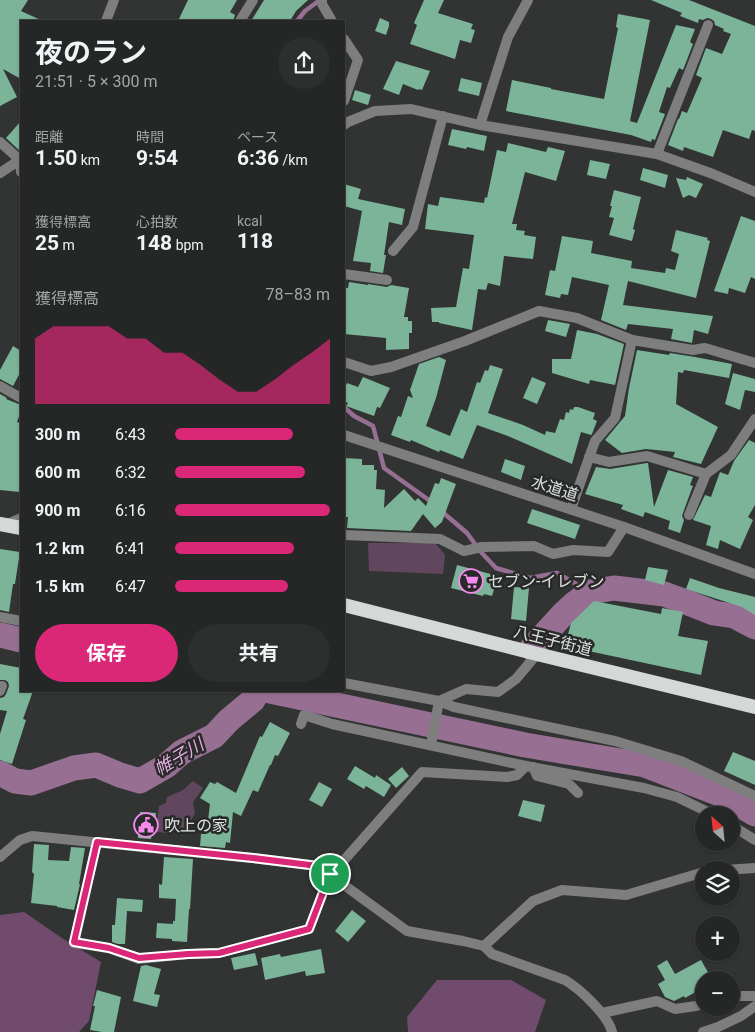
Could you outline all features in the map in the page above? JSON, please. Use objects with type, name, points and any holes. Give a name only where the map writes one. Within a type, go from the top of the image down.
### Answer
[{"type":"highway","points":[[2,524],[20,528]]},
{"type":"highway","name":"八王子街道","points":[[345,605],[755,707]]},
{"type":"street","points":[[108,20],[114,0]]},
{"type":"street","points":[[241,20],[253,0]]},
{"type":"street","points":[[480,125],[508,37],[528,0]]},
{"type":"street","points":[[322,2],[331,20]]},
{"type":"street","points":[[657,154],[708,25]]},
{"type":"street","points":[[345,40],[358,60],[345,98]]},
{"type":"street","points":[[345,124],[375,111],[411,109],[480,125],[657,154],[713,174],[755,192]]},
{"type":"street","points":[[393,251],[413,227],[443,116]]},
{"type":"street","points":[[0,142],[20,159],[0,173]]},
{"type":"street","points":[[345,274],[387,280]]},
{"type":"street","points":[[345,362],[371,371],[391,367],[464,341],[539,311],[577,318],[632,340],[693,350],[705,348],[755,364]]},
{"type":"street","points":[[571,508],[595,441],[615,418],[632,340]]},
{"type":"street","points":[[0,386],[20,397]]},
{"type":"street","points":[[689,515],[706,474],[731,455],[755,419]]},
{"type":"street","name":"水道道","points":[[345,436],[571,508],[755,574]]},
{"type":"street","points":[[589,457],[609,462],[647,456],[706,474]]},
{"type":"street","points":[[2,524],[20,518]]},
{"type":"street","points":[[345,536],[440,539],[464,551],[482,547],[534,546],[553,554],[573,550],[608,552],[624,527]]},
{"type":"street","points":[[0,617],[20,621]]},
{"type":"street","points":[[439,701],[466,689],[498,692],[516,679],[537,654]]},
{"type":"street","points":[[345,683],[439,701],[454,707],[615,740],[681,761],[755,796]]},
{"type":"street","points":[[432,742],[439,701]]},
{"type":"street","points":[[301,724],[304,715],[332,724],[432,742],[529,767],[644,788],[677,797],[696,806]]},
{"type":"street","points":[[529,767],[537,776],[569,784],[578,793]]},
{"type":"street","points":[[97,842],[74,942],[109,948],[139,958],[219,953],[309,929],[330,875],[422,772],[507,777],[517,775],[529,767]]},
{"type":"street","points":[[740,831],[755,840]]},
{"type":"street","points":[[0,857],[20,840],[32,836],[318,866],[408,931],[484,946],[492,954],[565,980],[575,986],[602,1013],[612,1032]]},
{"type":"street","points":[[740,869],[755,868]]},
{"type":"street","points":[[484,946],[533,901],[562,890],[626,895],[695,875]]},
{"type":"street","points":[[740,996],[755,996]]},
{"type":"street","points":[[602,1013],[657,1001],[675,1009],[695,1006]]},
{"type":"street","points":[[703,1032],[741,1016],[755,1006]]},
{"type":"shaded area","points":[[368,543],[435,543],[445,555],[443,574],[369,571]]},
{"type":"shaded area","points":[[193,781],[203,788],[193,802],[195,814],[182,834],[179,828],[168,833],[156,832],[159,806],[166,803],[167,797],[183,790]]},
{"type":"shaded area","points":[[24,912],[101,962],[89,1021],[79,1032],[0,1032],[0,915]]},
{"type":"shaded area","points":[[437,980],[511,980],[546,1000],[535,1032],[408,1032],[407,1017]]},
{"type":"building","points":[[0,0],[28,0],[21,11],[41,20],[20,20],[20,78],[3,69],[17,97],[0,106]]},
{"type":"building","points":[[188,0],[237,0],[230,12],[235,15],[233,20],[178,20]]},
{"type":"building","points":[[264,0],[308,0],[296,11],[291,20],[252,20]]},
{"type":"building","points":[[424,0],[444,0],[438,13],[473,24],[471,29],[475,30],[471,43],[460,40],[455,59],[410,44],[417,25],[414,23]]},
{"type":"building","points":[[651,0],[689,0],[755,26],[755,131],[752,130],[749,139],[723,130],[713,157],[684,147],[683,151],[668,145],[682,111],[687,113],[702,78],[696,75],[706,48],[722,54],[731,34],[715,25],[711,19],[699,19],[698,23],[680,16],[682,13]]},
{"type":"building","points":[[618,14],[650,20],[630,121],[637,123],[676,25],[695,29],[690,42],[693,44],[683,70],[679,68],[670,88],[667,87],[659,112],[665,114],[655,140],[652,139],[651,142],[631,135],[506,111],[512,80],[604,99],[618,28],[616,27]]},
{"type":"building","points":[[380,18],[389,22],[386,35],[375,31]]},
{"type":"building","points":[[396,61],[430,71],[422,90],[403,84],[399,95],[383,89]]},
{"type":"building","points":[[461,78],[482,83],[479,96],[458,91]]},
{"type":"building","points":[[355,90],[371,95],[368,105],[352,100]]},
{"type":"building","points":[[20,122],[20,151],[6,138]]},
{"type":"building","points":[[452,129],[487,136],[484,151],[448,145]]},
{"type":"building","points":[[508,143],[546,152],[548,147],[565,151],[556,181],[525,172],[512,224],[517,224],[516,230],[525,231],[524,235],[536,237],[533,259],[504,256],[500,286],[488,283],[486,290],[478,289],[472,330],[432,322],[431,308],[456,307],[463,268],[469,269],[474,235],[425,229],[428,204],[438,206],[440,197],[484,203],[485,197],[487,198],[497,150],[506,152]]},
{"type":"building","points":[[590,160],[610,164],[606,179],[587,175]]},
{"type":"building","points":[[643,168],[668,175],[665,188],[640,180]]},
{"type":"building","points":[[687,177],[703,184],[696,198],[689,195],[683,198],[676,178],[686,180]]},
{"type":"building","points":[[345,184],[361,189],[358,199],[405,209],[402,225],[389,222],[383,273],[370,271],[371,263],[353,261],[362,211],[345,206]]},
{"type":"building","points":[[614,190],[641,197],[632,241],[609,235],[614,218],[609,217]]},
{"type":"building","points":[[741,216],[755,221],[755,279],[751,277],[745,293],[729,288],[728,294],[714,291]]},
{"type":"building","points":[[676,230],[708,238],[707,240],[710,241],[696,298],[628,281],[623,305],[713,316],[708,334],[694,330],[692,343],[671,339],[673,329],[628,324],[626,330],[601,320],[609,285],[572,277],[568,295],[561,294],[560,298],[545,295],[550,270],[555,271],[562,236],[593,241],[591,253],[632,261],[631,268],[665,273],[666,268],[675,270],[679,254],[671,251]]},
{"type":"building","points":[[349,282],[409,288],[404,317],[408,317],[408,321],[412,321],[412,333],[409,333],[409,349],[386,350],[386,338],[345,334],[345,288],[348,288]]},
{"type":"building","points":[[548,320],[570,324],[566,337],[545,331]]},
{"type":"building","points":[[577,330],[597,334],[624,344],[615,385],[590,380],[589,384],[552,373],[552,359],[571,359]]},
{"type":"building","points":[[13,346],[20,350],[20,373],[13,386],[0,379],[0,370]]},
{"type":"building","points":[[637,350],[669,355],[670,353],[732,364],[729,378],[684,370],[683,373],[678,372],[676,404],[718,427],[701,464],[673,457],[675,452],[646,449],[622,453],[605,440],[625,416]]},
{"type":"building","points":[[439,357],[446,360],[426,426],[450,436],[461,409],[467,412],[477,382],[480,383],[485,370],[488,371],[490,365],[503,369],[488,413],[545,435],[546,431],[555,433],[560,419],[564,420],[566,412],[569,413],[570,409],[573,410],[574,407],[578,407],[595,413],[593,419],[597,421],[592,434],[581,432],[572,464],[508,436],[477,425],[463,459],[440,450],[439,452],[411,440],[410,442],[391,435],[398,416],[401,417],[408,396],[413,398],[410,390],[419,364]]},
{"type":"building","points":[[733,373],[755,379],[755,392],[745,390],[740,410],[725,404]]},
{"type":"building","points":[[363,377],[390,388],[380,408],[377,407],[374,416],[346,406],[348,403],[345,402],[347,383],[358,387]]},
{"type":"building","points":[[532,377],[546,383],[537,404],[523,398]]},
{"type":"building","points":[[0,394],[6,399],[20,405],[20,414],[17,422],[20,423],[20,492],[0,490]]},
{"type":"building","points":[[749,440],[755,443],[755,505],[748,517],[753,520],[740,549],[720,540],[718,549],[706,545],[711,526],[693,520],[705,495],[711,497],[720,472],[728,475],[734,461]]},
{"type":"building","points":[[345,458],[362,459],[362,465],[374,465],[374,470],[377,470],[376,489],[385,490],[384,508],[404,489],[415,501],[418,498],[426,506],[435,483],[439,484],[441,478],[456,484],[442,522],[435,528],[423,514],[411,531],[347,528],[348,517],[345,517]]},
{"type":"building","points":[[505,459],[525,466],[521,480],[501,472]]},
{"type":"building","points":[[648,463],[654,507],[668,470],[693,477],[690,485],[693,486],[682,516],[684,520],[680,533],[668,529],[670,521],[645,512],[643,517],[621,509],[623,505],[585,494],[596,467],[610,469]]},
{"type":"building","points":[[532,509],[580,525],[575,539],[527,523]]},
{"type":"building","points":[[0,549],[20,552],[9,612],[0,610]]},
{"type":"building","points":[[457,565],[498,576],[492,596],[484,594],[483,596],[451,588]]},
{"type":"building","points":[[648,567],[668,570],[664,585],[645,580]]},
{"type":"building","points":[[690,578],[755,597],[755,615],[742,607],[686,589]]},
{"type":"building","points":[[514,587],[529,588],[526,621],[511,619]]},
{"type":"building","points":[[594,601],[661,614],[662,608],[683,612],[678,636],[708,641],[701,675],[565,646],[571,623]]},
{"type":"building","points":[[0,664],[20,668],[20,692],[33,692],[23,719],[26,720],[12,764],[0,760],[0,734],[7,711],[0,710],[0,698],[4,697],[9,686],[5,680],[0,680]]},
{"type":"building","points":[[270,722],[290,733],[278,756],[275,755],[258,792],[253,790],[241,816],[233,812],[230,843],[226,842],[225,848],[200,846],[201,834],[205,834],[207,828],[210,804],[200,798],[210,782],[215,784],[217,782],[236,793],[260,736],[262,737]]},
{"type":"building","points":[[733,752],[755,761],[755,785],[724,771]]},
{"type":"building","points":[[355,766],[375,778],[376,775],[391,785],[384,797],[366,786],[364,789],[347,779]]},
{"type":"building","points":[[402,767],[409,776],[396,788],[388,779]]},
{"type":"building","points":[[319,782],[332,789],[322,807],[309,800]]},
{"type":"building","points":[[523,800],[545,805],[541,822],[518,816]]},
{"type":"building","points":[[140,812],[156,813],[154,833],[152,833],[151,839],[138,838]]},
{"type":"building","points":[[34,844],[49,845],[48,860],[69,861],[71,847],[85,848],[74,910],[31,903],[34,874],[32,872]]},
{"type":"building","points":[[164,857],[193,859],[187,942],[156,938],[157,923],[173,924],[173,921],[175,921],[176,899],[159,898],[159,884],[162,885]]},
{"type":"building","points":[[117,898],[143,900],[142,912],[127,911],[125,944],[112,942],[112,925],[115,925]]},
{"type":"building","points":[[352,910],[366,921],[348,942],[335,931]]},
{"type":"building","points":[[321,949],[325,973],[306,976],[305,971],[265,980],[261,958],[280,954],[281,957]]},
{"type":"building","points":[[255,953],[258,965],[234,970],[231,958]]},
{"type":"building","points":[[667,960],[675,974],[702,961],[707,971],[695,971],[695,992],[674,1001],[665,997],[658,984],[665,980],[657,966]]},
{"type":"building","points":[[146,965],[161,969],[154,994],[160,995],[157,1007],[133,1001],[141,966]]},
{"type":"building","points":[[97,990],[121,997],[114,1032],[90,1030]]},
{"type":"waterway","points":[[298,20],[305,11],[320,0]]},
{"type":"waterway","points":[[345,408],[354,416],[373,426],[384,468],[433,503]]},
{"type":"waterway","points":[[440,510],[467,533],[496,568],[530,578],[557,573],[590,592]]},
{"type":"waterway","points":[[532,648],[564,613],[590,592],[614,588],[664,594],[714,613],[734,616],[755,627]]},
{"type":"waterway","points":[[0,635],[20,640]]},
{"type":"waterway","name":"帷子川","points":[[0,773],[15,781],[31,783],[74,768],[96,765],[140,781],[166,766],[182,752],[214,736],[229,720],[253,700],[257,692]]},
{"type":"waterway","points":[[275,692],[525,745],[645,765],[720,794],[755,814]]},
{"type":"place","name":"セブン-イレブン","points":[[471,581]]},
{"type":"place","name":"吹上の家","points":[[146,825]]},
{"type":"route","points":[[97,842],[318,866],[330,874],[309,929],[268,941],[219,953],[139,958],[109,948],[74,942],[97,842]]}]
